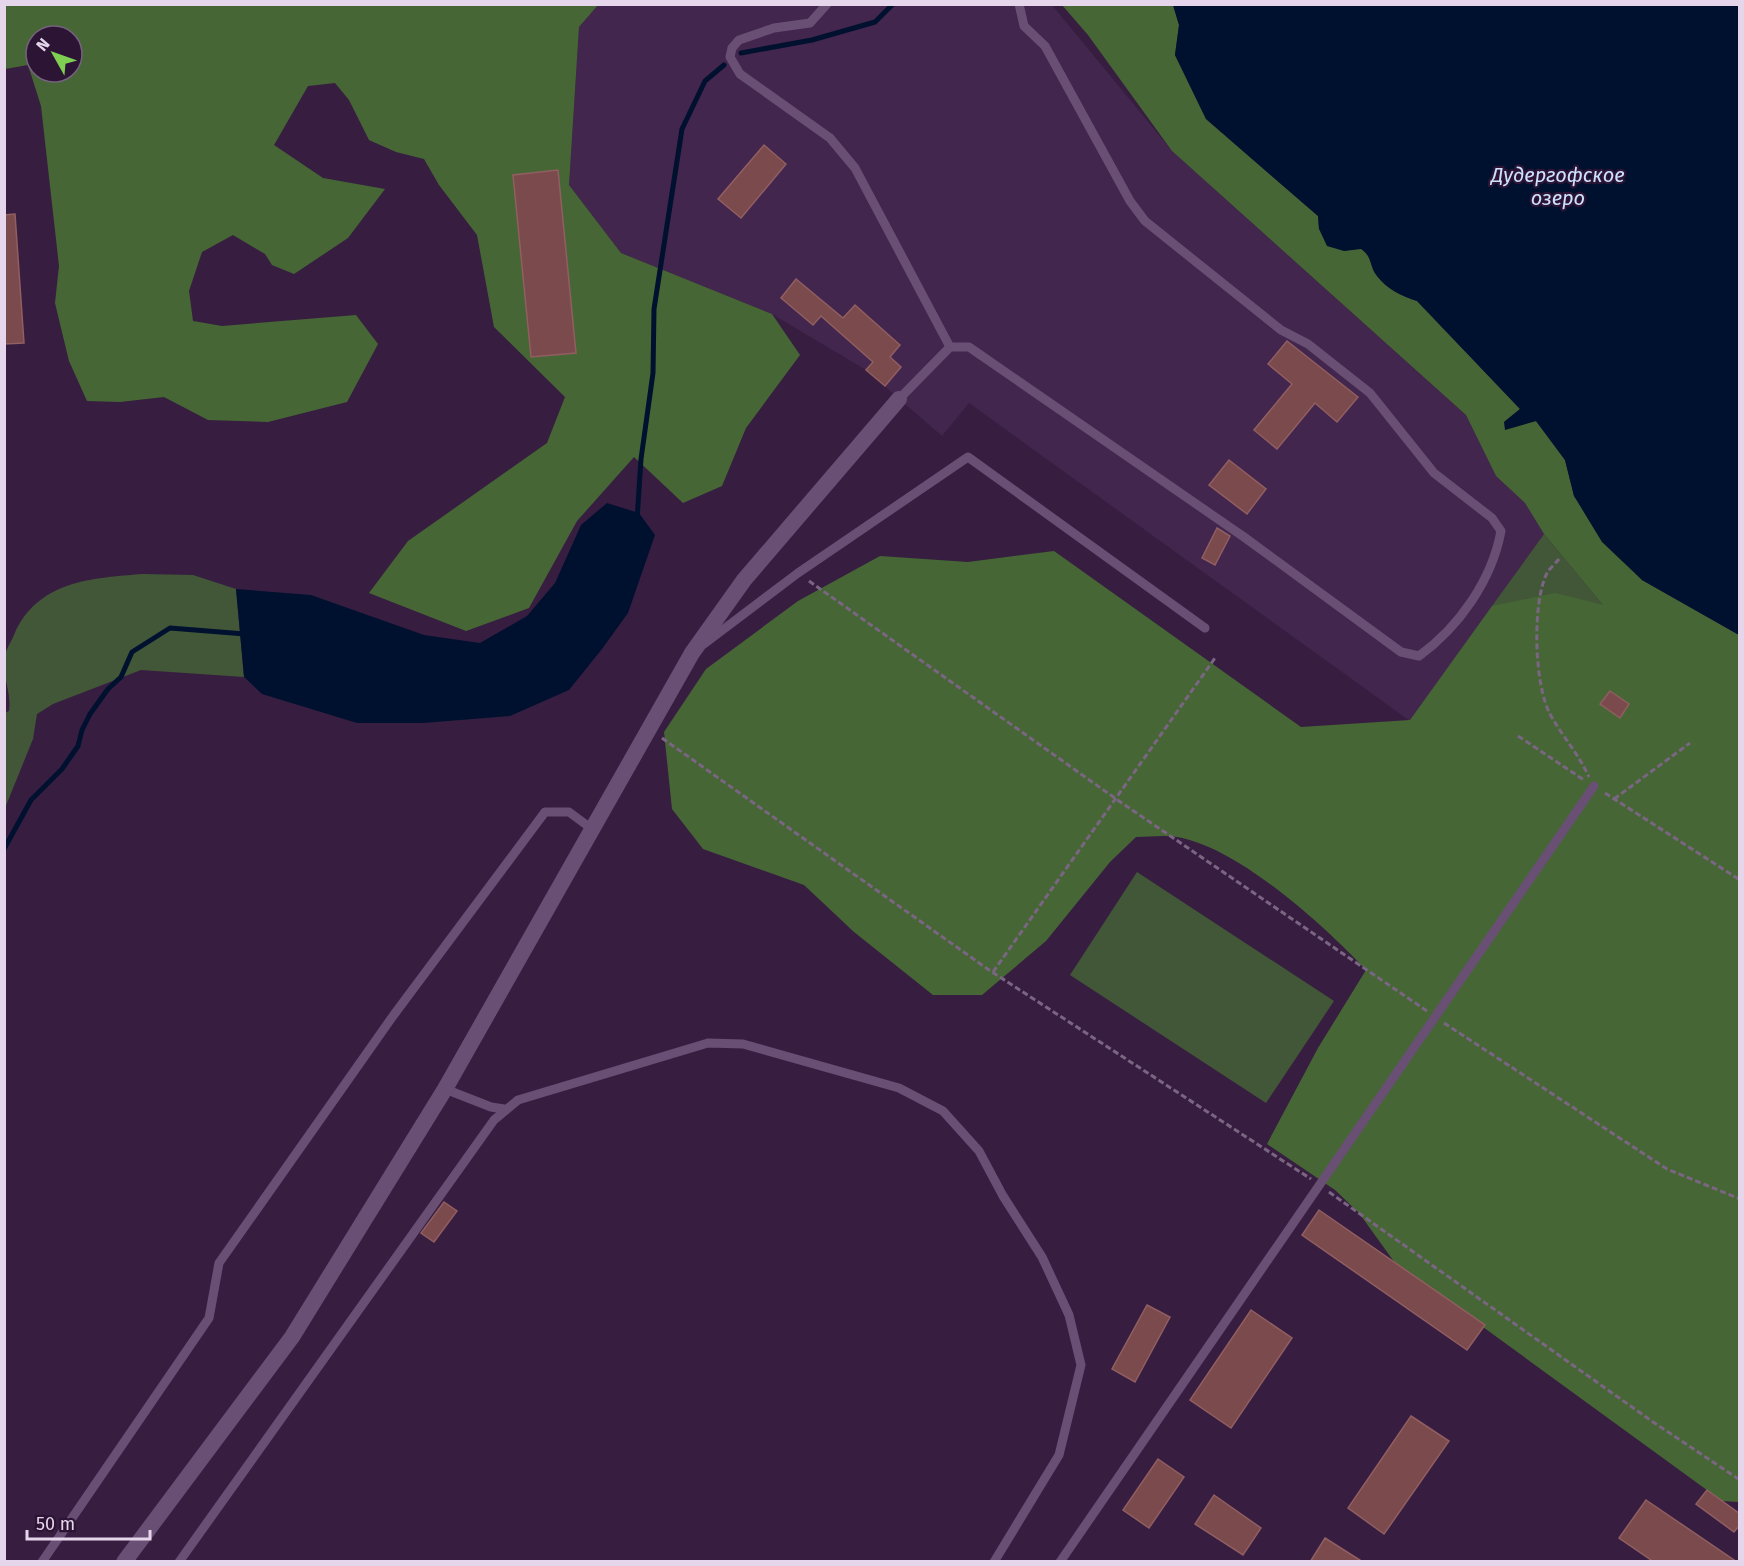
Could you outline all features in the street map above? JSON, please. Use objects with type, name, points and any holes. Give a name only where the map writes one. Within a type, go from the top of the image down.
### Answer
[{"type":"street","points":[[124,1562],[292,1337],[445,1089],[692,653],[744,580],[899,399]]},
{"type":"lane","points":[[827,4],[810,23],[774,28],[740,40],[732,48],[730,57],[740,74],[830,138],[855,168],[950,347]]},
{"type":"lane","points":[[899,399],[950,347],[969,347],[1244,537],[1401,652],[1419,657],[1431,647],[1478,594],[1497,553],[1501,531],[1492,518],[1434,473],[1370,393],[1308,344],[1281,330],[1145,221],[1130,201],[1044,46],[1024,26],[1019,4]]},
{"type":"lane","points":[[692,653],[798,573],[968,457],[1205,628]]},
{"type":"lane","points":[[1060,1562],[1594,786]]},
{"type":"lane","points":[[42,1562],[209,1318],[219,1263],[393,1016],[545,812],[569,812],[592,829]]},
{"type":"lane","points":[[179,1562],[494,1120],[504,1110],[518,1100],[708,1043],[743,1044],[899,1088],[943,1111],[979,1151],[1003,1197],[1042,1257],[1069,1315],[1081,1365],[1059,1455],[994,1562]]},
{"type":"lane","points":[[445,1089],[504,1110]]},
{"type":"path","points":[[1559,559],[1547,573],[1539,609],[1535,651],[1549,712],[1578,753],[1594,786]]},
{"type":"path","points":[[798,573],[1115,798],[1434,1016],[1667,1169],[1740,1199]]},
{"type":"path","points":[[993,972],[1215,658]]},
{"type":"path","points":[[649,729],[993,972],[1318,1184],[1653,1422],[1740,1480]]},
{"type":"path","points":[[1518,736],[1740,880]]},
{"type":"path","points":[[1614,799],[1690,743]]},
{"type":"shaded area","points":[[598,5],[1052,5],[1172,151],[1466,415],[1496,476],[1525,503],[1544,534],[1410,721],[969,403],[942,436],[866,370],[772,314],[621,253],[569,185],[579,27]]},
{"type":"green space","points":[[5,5],[598,5],[579,27],[569,185],[621,253],[772,314],[800,355],[746,428],[722,486],[683,503],[634,457],[577,521],[529,608],[466,631],[369,593],[408,541],[547,443],[565,397],[494,327],[477,235],[439,185],[424,159],[396,152],[369,140],[349,100],[335,83],[308,86],[274,145],[323,178],[385,189],[348,238],[294,274],[272,265],[265,254],[233,235],[202,252],[189,291],[193,321],[222,326],[356,315],[378,344],[347,402],[268,422],[208,420],[164,397],[120,402],[87,401],[69,361],[55,303],[59,266],[41,106],[34,84],[84,84],[84,24],[24,24],[24,66],[5,69]]},
{"type":"green space","points":[[1062,5],[1173,5],[1179,25],[1175,55],[1206,119],[1318,216],[1319,229],[1344,251],[1361,248],[1385,285],[1417,301],[1520,409],[1504,422],[1518,425],[1536,421],[1565,460],[1574,496],[1642,580],[1739,635],[1739,1502],[1722,1501],[1395,1263],[1359,1213],[1335,1190],[1267,1144],[1318,1048],[1366,970],[1304,911],[1253,872],[1201,844],[1172,836],[1136,837],[1110,862],[1046,941],[982,995],[933,995],[854,932],[804,885],[703,849],[672,809],[664,732],[706,669],[798,601],[880,556],[968,562],[1054,551],[1301,727],[1410,720],[1492,606],[1555,593],[1603,605],[1544,534],[1525,503],[1496,476],[1466,415],[1172,151],[1088,35]]},
{"type":"green space","points":[[1544,534],[1604,606],[1492,606]]},
{"type":"green space","points":[[143,574],[193,575],[236,589],[244,677],[141,670],[53,704],[37,714],[33,739],[5,808],[5,713],[9,711],[10,704],[4,663],[7,648],[24,617],[37,603],[51,593],[68,586],[85,581]]},
{"type":"green space","points":[[1137,872],[1334,1001],[1266,1103],[1070,975]]},
{"type":"water","name":"Дудергофское озеро","points":[[1173,5],[1739,5],[1739,635],[1642,580],[1602,542],[1574,496],[1565,460],[1536,421],[1505,430],[1504,422],[1520,409],[1417,301],[1385,285],[1361,249],[1344,251],[1327,246],[1319,229],[1318,216],[1206,119],[1175,55],[1179,25]]},
{"type":"water","points":[[607,503],[639,513],[655,535],[628,613],[569,690],[510,716],[423,723],[357,723],[262,694],[244,677],[236,589],[311,595],[424,635],[480,643],[527,616],[555,583],[581,525]]},
{"type":"building","points":[[764,145],[786,164],[741,218],[718,199]]},
{"type":"building","points":[[558,170],[576,353],[531,357],[513,175]]},
{"type":"building","points":[[15,214],[24,343],[4,344],[4,215]]},
{"type":"building","points":[[796,279],[843,318],[855,305],[900,345],[890,357],[901,367],[885,386],[866,370],[873,362],[821,316],[813,325],[781,298]]},
{"type":"building","points":[[1287,341],[1358,397],[1337,422],[1315,403],[1277,449],[1254,430],[1292,384],[1268,364]]},
{"type":"building","points":[[1229,460],[1266,489],[1247,514],[1209,485]]},
{"type":"building","points":[[1217,528],[1230,536],[1215,565],[1202,558]]},
{"type":"building","points":[[1610,691],[1629,704],[1620,718],[1600,704]]},
{"type":"building","points":[[444,1202],[457,1211],[434,1242],[421,1233]]},
{"type":"building","points":[[1319,1210],[1485,1325],[1467,1350],[1302,1235]]},
{"type":"building","points":[[1147,1305],[1170,1317],[1135,1382],[1112,1369]]},
{"type":"building","points":[[1251,1310],[1292,1338],[1231,1428],[1190,1400]]},
{"type":"building","points":[[1411,1416],[1449,1441],[1384,1534],[1348,1508]]},
{"type":"building","points":[[1158,1459],[1184,1477],[1149,1528],[1123,1510]]},
{"type":"building","points":[[1707,1490],[1740,1514],[1740,1525],[1734,1532],[1696,1504]]},
{"type":"building","points":[[1214,1495],[1261,1528],[1243,1555],[1195,1524]]},
{"type":"building","points":[[1646,1500],[1737,1562],[1654,1562],[1619,1538]]},
{"type":"building","points":[[1325,1538],[1363,1562],[1310,1562]]},
{"type":"waterway","points":[[741,53],[812,40],[875,22],[893,4]]},
{"type":"waterway","points":[[637,520],[641,459],[653,373],[654,309],[682,129],[705,81],[724,65]]},
{"type":"waterway","points":[[4,849],[31,800],[62,769],[78,746],[82,730],[90,714],[108,689],[121,677],[132,652],[170,628],[245,634]]}]
